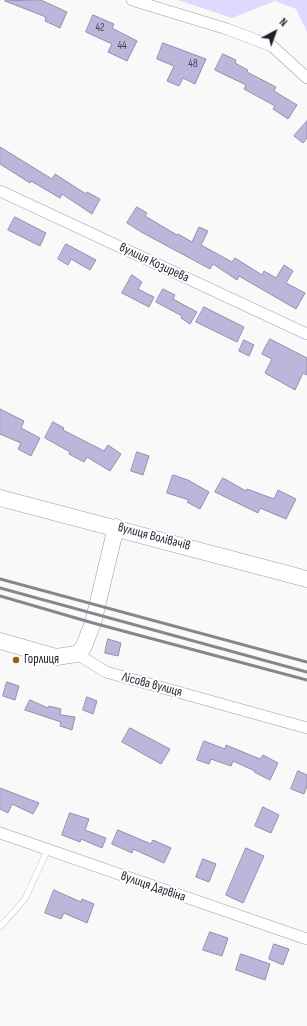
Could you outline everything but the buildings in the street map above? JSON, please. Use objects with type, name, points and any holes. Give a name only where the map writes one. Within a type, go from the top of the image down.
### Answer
[{"type":"street","points":[[132,0],[227,29],[272,46],[307,78]]},
{"type":"street","name":"вулиця Козирева","points":[[0,191],[307,334]]},
{"type":"street","name":"вулиця Волівачів","points":[[0,498],[116,527],[307,579]]},
{"type":"street","points":[[0,641],[56,657],[77,654],[83,648],[93,623],[116,527]]},
{"type":"street","name":"Лісова вулиця","points":[[77,654],[106,672],[307,728]]},
{"type":"street","name":"вулиця Дарвіна","points":[[0,833],[47,851],[307,939]]},
{"type":"lane","points":[[0,927],[25,900],[47,851]]},
{"type":"shaded area","points":[[178,0],[307,0],[307,32],[296,9],[275,1],[232,18]]},
{"type":"railway","points":[[0,579],[307,662]]},
{"type":"railway","points":[[0,588],[307,672]]},
{"type":"railway","points":[[0,596],[93,623],[307,680]]},
{"type":"place","name":"Горлиця","points":[[16,660]]}]
